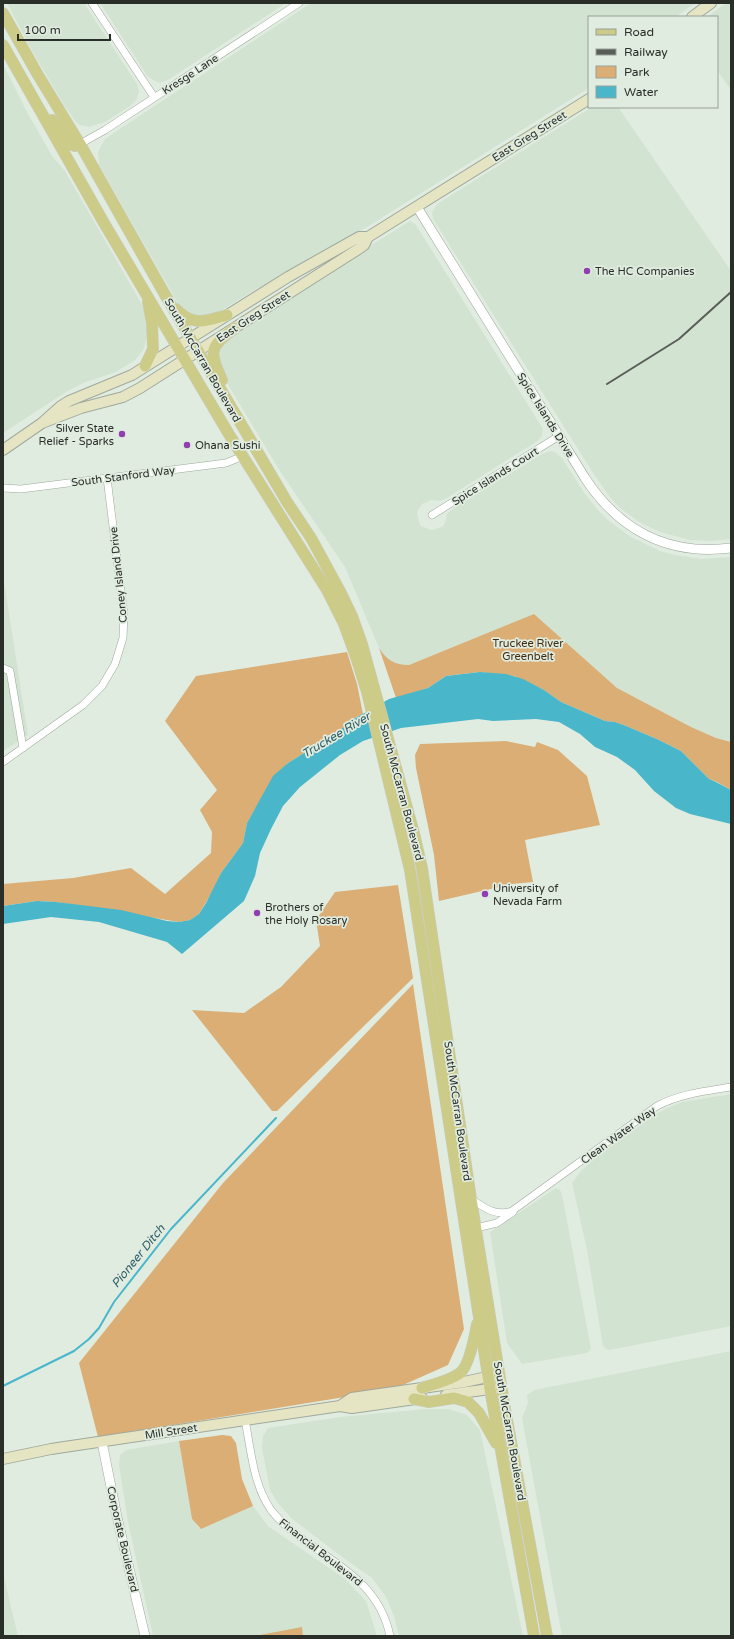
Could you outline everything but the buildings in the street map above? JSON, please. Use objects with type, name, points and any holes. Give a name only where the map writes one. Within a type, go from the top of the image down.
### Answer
[{"type":"main road","points":[[693,16],[711,3]]},
{"type":"main road","name":"South McCarran Boulevard","points":[[3,13],[38,75],[80,144],[168,301],[248,437],[310,538],[341,593],[352,616],[362,644],[371,691],[387,753],[410,870],[488,1377],[534,1636]]},
{"type":"main road","name":"South McCarran Boulevard","points":[[3,45],[30,94],[242,456],[336,606],[371,691]]},
{"type":"main road","points":[[30,94],[60,130],[69,144],[75,146],[80,144]]},
{"type":"main road","name":"East Greg Street","points":[[3,450],[42,423],[70,401],[119,381],[288,277],[359,237],[368,237],[588,100]]},
{"type":"main road","name":"East Greg Street","points":[[42,423],[81,408],[123,397],[140,388],[360,248],[364,245],[368,237]]},
{"type":"main road","points":[[297,288],[296,284],[299,279],[320,265],[334,251]]},
{"type":"main road","points":[[145,366],[153,349],[151,317],[146,292]]},
{"type":"main road","points":[[168,301],[185,317],[196,322],[227,315]]},
{"type":"main road","points":[[235,328],[218,342],[214,350],[213,357],[248,437]]},
{"type":"main road","name":"South McCarran Boulevard","points":[[387,753],[414,833],[428,909],[471,1199],[502,1387],[547,1636]]},
{"type":"main road","points":[[416,911],[428,909]]},
{"type":"main road","points":[[422,1388],[453,1377],[462,1372],[472,1346],[478,1315]]},
{"type":"main road","name":"Mill Street","points":[[340,1406],[352,1398],[422,1388],[500,1374]]},
{"type":"main road","name":"Mill Street","points":[[3,1459],[47,1450],[340,1406],[352,1408],[502,1387]]},
{"type":"main road","points":[[414,1399],[429,1402],[454,1398],[468,1402],[480,1413],[501,1454]]},
{"type":"street","points":[[92,3],[154,97]]},
{"type":"street","name":"Kresge Lane","points":[[80,144],[105,130],[299,3]]},
{"type":"street","name":"Spice Islands Drive","points":[[417,207],[597,496],[612,512],[629,526],[648,536],[679,547],[701,550],[731,548]]},
{"type":"street","name":"Spice Islands Court","points":[[432,515],[559,436]]},
{"type":"street","name":"South Stanford Way","points":[[3,488],[18,489],[226,463],[242,456]]},
{"type":"street","name":"Coney Island Drive","points":[[3,762],[92,697],[109,675],[115,664],[120,650],[124,615],[107,478]]},
{"type":"street","points":[[3,668],[10,671],[23,748]]},
{"type":"street","name":"Clean Water Way","points":[[476,1228],[502,1221],[516,1209],[657,1106],[669,1100],[684,1096],[731,1087]]},
{"type":"street","name":"Clean Water Way","points":[[471,1199],[488,1210],[496,1213],[508,1213],[516,1209]]},
{"type":"street","name":"Financial Boulevard","points":[[245,1420],[256,1477],[265,1500],[272,1511],[290,1530],[364,1584],[380,1605],[390,1636]]},
{"type":"street","name":"Corporate Boulevard","points":[[102,1442],[116,1517],[144,1636]]},
{"type":"shaded area","points":[[7,3],[84,3],[137,84],[139,91],[137,99],[130,106],[105,122],[89,127],[80,125],[76,122],[64,105],[31,49]]},
{"type":"shaded area","points":[[100,3],[286,3],[168,80],[159,83],[148,77]]},
{"type":"shaded area","points":[[311,3],[695,3],[677,16],[588,16],[588,89],[351,237],[270,283],[256,289],[214,315],[200,319],[180,307],[99,165],[98,152],[105,139]]},
{"type":"shaded area","points":[[726,3],[731,3],[731,90],[718,71],[718,16],[708,16]]},
{"type":"shaded area","points":[[3,64],[27,112],[52,156],[65,171],[140,301],[144,309],[147,322],[147,336],[144,349],[135,360],[116,372],[83,383],[66,392],[3,433]]},
{"type":"shaded area","points":[[590,108],[619,108],[731,271],[731,539],[712,541],[690,540],[660,532],[639,522],[619,507],[610,497],[595,476],[433,219],[432,213],[437,204]]},
{"type":"shaded area","points":[[410,221],[416,225],[543,429],[542,436],[536,442],[447,498],[440,501],[431,500],[422,504],[417,512],[421,526],[431,530],[442,527],[445,523],[447,514],[451,510],[542,454],[550,451],[555,452],[562,458],[585,494],[598,510],[608,520],[631,537],[660,551],[675,555],[701,559],[731,557],[731,742],[716,738],[691,727],[617,688],[534,614],[409,665],[400,665],[392,662],[385,657],[379,648],[345,567],[280,471],[221,373],[217,350],[223,341],[323,275]]},
{"type":"shaded area","points":[[3,575],[28,735],[3,751]]},
{"type":"shaded area","points":[[731,1094],[731,1326],[610,1350],[606,1349],[603,1346],[587,1250],[572,1183],[581,1171],[596,1157],[656,1114],[683,1102]]},
{"type":"shaded area","points":[[556,1188],[560,1190],[562,1194],[591,1349],[587,1353],[522,1364],[507,1343],[490,1232]]},
{"type":"shaded area","points":[[731,1351],[731,1636],[562,1636],[522,1418],[528,1403],[527,1395],[534,1390]]},
{"type":"shaded area","points":[[425,1409],[449,1409],[467,1415],[480,1430],[523,1636],[399,1636],[394,1616],[386,1597],[372,1578],[291,1518],[277,1502],[270,1490],[262,1448],[263,1436],[268,1428],[340,1417]]},
{"type":"shaded area","points":[[179,1441],[192,1519],[200,1529],[253,1506],[268,1526],[345,1579],[366,1601],[377,1636],[153,1636],[128,1522],[119,1465],[120,1455],[126,1450]]},
{"type":"shaded area","points":[[3,1573],[18,1636],[3,1636]]},
{"type":"green space","name":"Truckee River Greenbelt","points":[[534,614],[617,688],[691,727],[716,738],[731,742],[731,790],[709,779],[681,751],[626,726],[615,722],[605,721],[561,702],[544,690],[514,676],[480,672],[446,676],[428,688],[396,698],[379,648],[391,661],[409,665]]},
{"type":"green space","points":[[347,652],[357,684],[363,714],[349,721],[345,727],[288,763],[274,776],[247,823],[243,843],[221,873],[215,887],[199,914],[190,920],[179,922],[56,902],[37,901],[3,906],[3,884],[73,878],[131,868],[165,894],[211,853],[212,832],[200,810],[217,790],[165,721],[196,676]]},
{"type":"green space","points":[[506,741],[535,747],[537,742],[558,750],[587,776],[600,825],[525,840],[533,882],[512,884],[439,901],[434,855],[416,768],[415,755],[420,744]]},
{"type":"green space","points":[[398,885],[413,978],[277,1111],[272,1111],[192,1010],[244,1013],[281,987],[320,946],[316,920],[335,892]]},
{"type":"green space","points":[[413,984],[464,1329],[448,1365],[394,1389],[98,1437],[79,1363],[223,1183]]},
{"type":"green space","points":[[222,1435],[231,1436],[236,1443],[242,1479],[253,1506],[201,1529],[192,1519],[179,1441]]},
{"type":"green space","points":[[302,1627],[303,1636],[260,1635]]},
{"type":"water","name":"Truckee River","points":[[480,672],[506,674],[523,679],[544,690],[561,702],[605,721],[615,722],[626,726],[681,751],[709,779],[731,790],[731,824],[690,814],[676,808],[654,791],[635,770],[617,757],[595,747],[580,734],[559,722],[536,719],[493,721],[478,719],[401,728],[363,741],[340,755],[300,787],[283,806],[271,829],[260,853],[255,876],[244,901],[182,954],[167,942],[99,922],[51,917],[3,924],[3,906],[37,901],[121,910],[167,921],[179,922],[190,920],[199,914],[221,873],[243,843],[247,823],[273,776],[288,763],[341,730],[349,721],[389,699],[428,688],[446,676]]},
{"type":"waterway","name":"Pioneer Ditch","points":[[3,1386],[74,1351],[89,1339],[99,1328],[114,1302],[171,1229],[276,1118]]},
{"type":"railway","points":[[607,384],[679,339],[731,292]]},
{"type":"place","name":"The HC Companies","points":[[587,271]]},
{"type":"place","name":"Silver State Relief - Sparks","points":[[122,434]]},
{"type":"place","name":"Ohana Sushi","points":[[187,445]]},
{"type":"place","name":"University of Nevada Farm","points":[[485,894]]},
{"type":"place","name":"Brothers of the Holy Rosary","points":[[257,913]]}]
